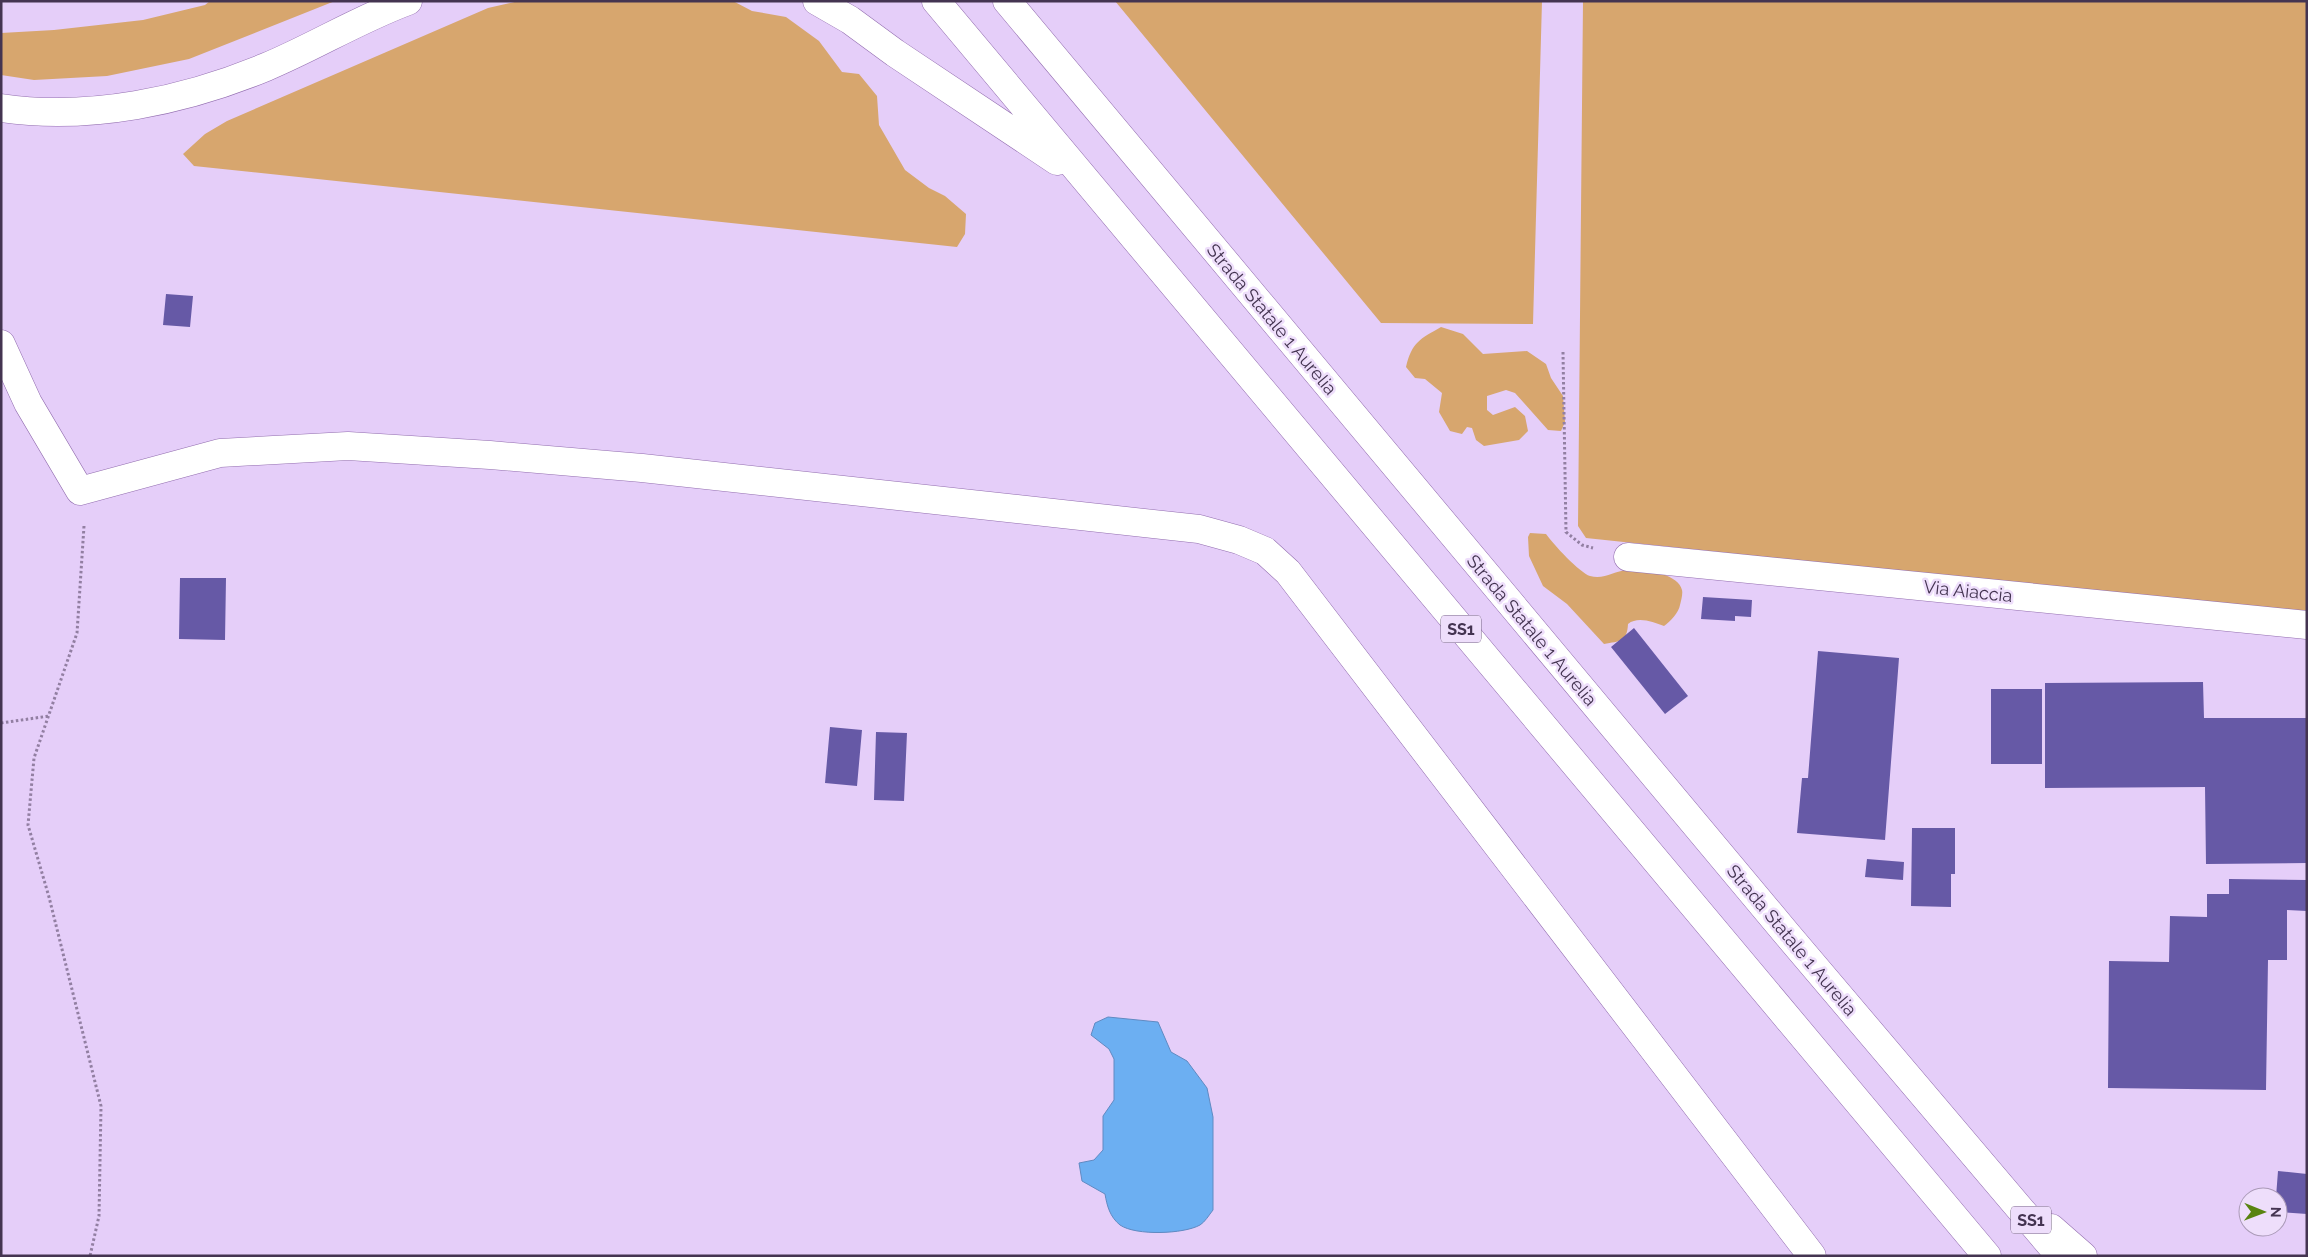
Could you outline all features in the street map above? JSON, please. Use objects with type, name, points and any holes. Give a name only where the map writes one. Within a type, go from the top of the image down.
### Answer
[{"type":"main road","points":[[1,108],[77,112],[132,106],[222,84],[267,66],[408,1]]},
{"type":"main road","points":[[817,1],[850,20],[895,53],[1083,178]]},
{"type":"main road","name":"SS1","points":[[936,1],[1987,1256]]},
{"type":"main road","name":"Strada Statale 1 Aurelia","points":[[1007,1],[1779,926],[2060,1256]]},
{"type":"main road","points":[[1,344],[28,403],[80,491],[220,453],[348,446],[490,455],[642,468],[984,504],[1198,529],[1240,540],[1265,551],[1288,572],[1812,1256]]},
{"type":"main road","name":"Via Aiaccia","points":[[1628,557],[2307,625]]},
{"type":"main road","points":[[2001,1185],[2083,1256]]},
{"type":"path","points":[[1563,352],[1566,532],[1582,545],[1628,557]]},
{"type":"path","points":[[80,491],[84,527],[77,633],[34,758],[28,825],[101,1106],[99,1216],[90,1256]]},
{"type":"path","points":[[1,723],[49,716]]},
{"type":"shaded area","points":[[210,1],[335,1],[189,59],[107,76],[34,80],[1,75],[1,33],[54,30],[143,20],[205,5]]},
{"type":"shaded area","points":[[519,1],[733,1],[752,11],[786,17],[819,41],[842,72],[859,74],[877,96],[879,125],[905,170],[929,188],[945,196],[966,214],[965,234],[957,247],[194,166],[183,154],[205,134],[227,121],[488,8]]},
{"type":"shaded area","points":[[1115,1],[1542,1],[1533,324],[1381,323]]},
{"type":"shaded area","points":[[1583,1],[2307,1],[2307,614],[1586,538],[1578,526]]},
{"type":"shaded area","points":[[1441,327],[1463,334],[1483,354],[1527,351],[1546,364],[1551,378],[1563,396],[1565,422],[1561,431],[1548,430],[1515,393],[1506,390],[1487,396],[1487,410],[1493,415],[1515,407],[1525,416],[1528,431],[1519,440],[1484,446],[1476,440],[1472,428],[1467,427],[1462,434],[1450,431],[1439,412],[1442,393],[1425,379],[1415,378],[1406,367],[1411,352],[1418,342]]},
{"type":"shaded area","points":[[1530,533],[1546,534],[1560,551],[1590,576],[1600,577],[1622,571],[1641,570],[1658,573],[1674,579],[1682,590],[1678,611],[1664,626],[1646,620],[1636,620],[1628,624],[1626,634],[1622,640],[1604,644],[1567,604],[1543,586],[1529,556],[1528,537]]},
{"type":"water","points":[[1108,1017],[1158,1022],[1171,1052],[1187,1061],[1207,1088],[1213,1117],[1213,1210],[1200,1225],[1193,1228],[1172,1232],[1148,1232],[1127,1229],[1120,1225],[1111,1215],[1105,1194],[1082,1181],[1079,1163],[1094,1160],[1103,1150],[1103,1116],[1114,1100],[1114,1059],[1109,1049],[1091,1035],[1095,1023]]},
{"type":"building","points":[[166,294],[193,296],[190,327],[163,325]]},
{"type":"building","points":[[180,578],[226,578],[225,640],[179,639]]},
{"type":"building","points":[[1703,597],[1752,600],[1751,617],[1735,616],[1735,621],[1701,619]]},
{"type":"building","points":[[1634,628],[1688,696],[1665,714],[1611,647]]},
{"type":"building","points":[[1818,651],[1899,658],[1885,840],[1797,833],[1802,778],[1808,778]]},
{"type":"building","points":[[2203,682],[2204,718],[2307,718],[2307,863],[2206,864],[2205,787],[2045,788],[2045,683]]},
{"type":"building","points":[[1991,689],[2042,689],[2042,764],[1991,764]]},
{"type":"building","points":[[830,727],[862,730],[857,786],[825,783]]},
{"type":"building","points":[[876,732],[907,733],[904,801],[874,800]]},
{"type":"building","points":[[1912,828],[1955,828],[1955,874],[1951,874],[1951,907],[1911,906]]},
{"type":"building","points":[[1867,859],[1904,862],[1903,880],[1865,877]]},
{"type":"building","points":[[2229,879],[2307,880],[2307,911],[2287,910],[2287,960],[2268,960],[2266,1090],[2108,1088],[2109,961],[2169,962],[2170,916],[2207,917],[2207,894],[2229,894]]},
{"type":"building","points":[[2278,1171],[2307,1174],[2307,1214],[2288,1213],[2288,1187],[2277,1187]]}]
